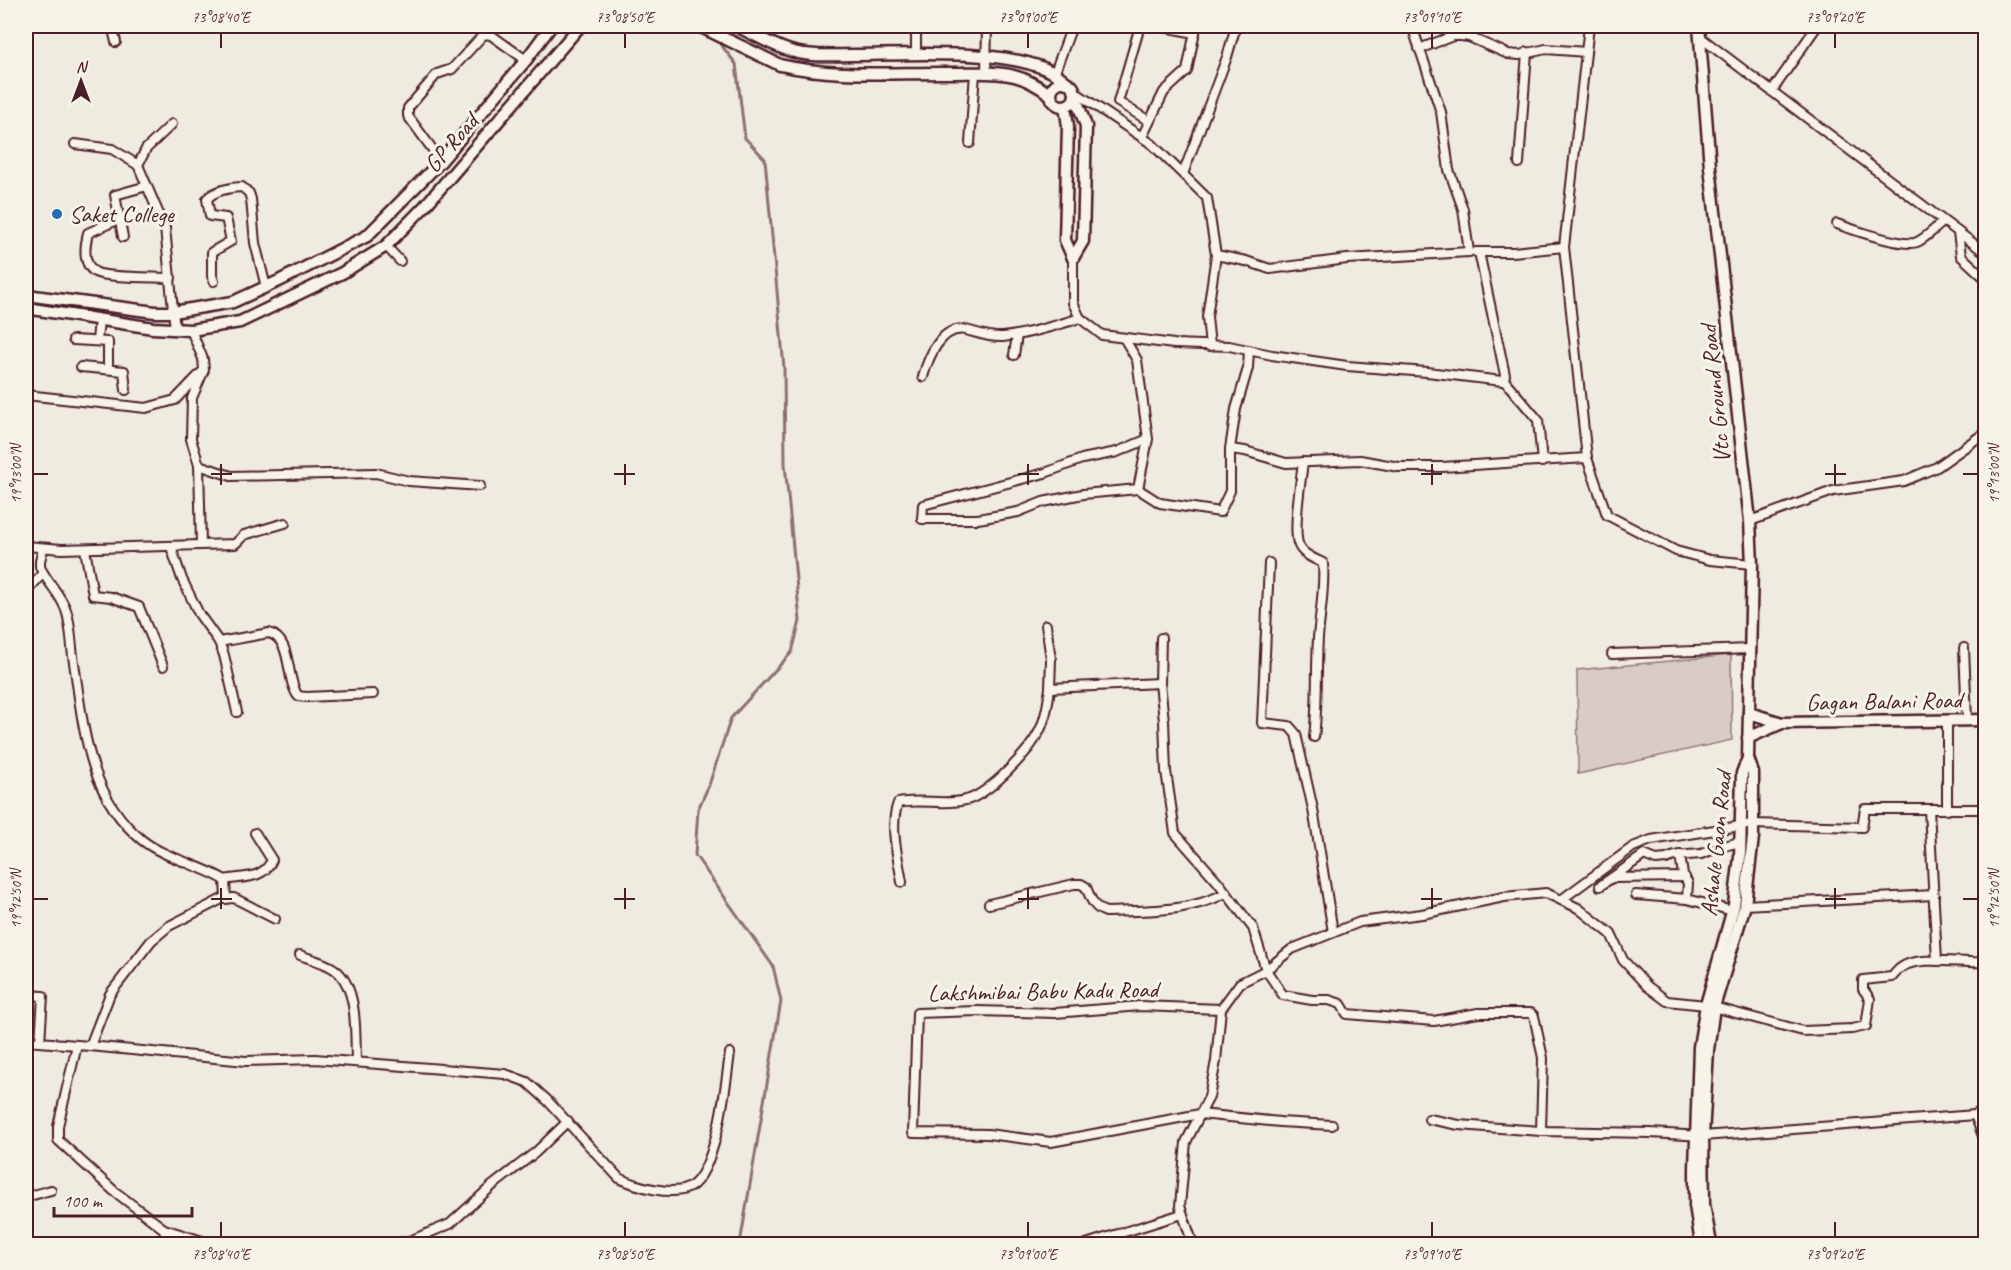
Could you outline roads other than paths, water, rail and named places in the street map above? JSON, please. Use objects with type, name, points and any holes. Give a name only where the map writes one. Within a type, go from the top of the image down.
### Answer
[{"type":"street","points":[[112,26],[116,42]]},
{"type":"street","name":"GP Road","points":[[26,295],[155,312],[173,312],[233,302],[331,255],[367,236],[441,161],[552,26]]},
{"type":"street","name":"GP Road","points":[[26,308],[99,320],[191,330],[240,322],[342,273],[386,246],[425,206],[580,26]]},
{"type":"street","points":[[699,26],[780,65],[793,68],[825,72],[981,73],[1014,76],[1037,86],[1051,95],[1054,102],[1065,106],[1071,103],[1075,94]]},
{"type":"street","points":[[736,26],[794,52],[824,55],[987,56],[1014,59],[1055,72],[1075,94],[1086,126],[1083,240],[1073,258]]},
{"type":"street","points":[[916,26],[924,72]]},
{"type":"street","points":[[970,143],[981,73],[987,56],[987,26]]},
{"type":"street","points":[[1055,72],[1072,26]]},
{"type":"street","points":[[1140,26],[1118,102],[1149,121]]},
{"type":"street","points":[[1142,137],[1164,92],[1187,71],[1196,29],[1159,26]]},
{"type":"street","points":[[1183,174],[1227,57],[1236,26]]},
{"type":"street","points":[[1412,26],[1441,112],[1449,170],[1463,209],[1469,252]]},
{"type":"street","points":[[1589,26],[1564,247],[1587,458],[1607,515],[1676,551],[1710,560],[1752,564]]},
{"type":"street","name":"Vtc Ground Road","points":[[1699,26],[1710,167],[1750,521],[1752,564],[1748,758]]},
{"type":"street","points":[[1772,91],[1816,26]]},
{"type":"street","points":[[441,161],[408,116],[408,108],[437,74],[452,69],[484,34],[491,35],[526,60]]},
{"type":"street","points":[[1419,49],[1453,36],[1461,36],[1469,37],[1508,54],[1519,55],[1527,52],[1560,49],[1586,52]]},
{"type":"street","points":[[1700,37],[1986,254]]},
{"type":"street","points":[[793,68],[794,52]]},
{"type":"street","points":[[1519,163],[1527,52]]},
{"type":"street","points":[[1051,95],[1055,85],[1067,83]]},
{"type":"street","points":[[1075,94],[1152,144],[1207,198],[1216,255],[1207,317],[1210,346]]},
{"type":"street","points":[[1065,106],[1068,126],[1065,240],[1073,258],[1073,303],[1080,318],[1102,335],[1228,346],[1355,367],[1504,380]]},
{"type":"street","points":[[138,165],[146,149],[172,124]]},
{"type":"street","points":[[75,144],[112,149],[138,165],[165,228],[175,330]]},
{"type":"street","points":[[123,237],[115,195],[147,186]]},
{"type":"street","points":[[214,281],[212,252],[231,241],[232,236],[226,218],[210,216],[207,199],[211,194],[242,187],[249,192],[251,199],[255,243],[266,287]]},
{"type":"street","points":[[119,219],[88,232],[86,256],[90,268],[101,274],[171,278]]},
{"type":"street","points":[[1837,224],[1909,244],[1918,242],[1943,222]]},
{"type":"street","points":[[1958,232],[1961,256],[1986,279]]},
{"type":"street","points":[[386,246],[400,261]]},
{"type":"street","points":[[1216,255],[1246,261],[1269,269],[1347,259],[1469,252],[1513,252],[1564,247]]},
{"type":"street","points":[[1479,252],[1504,380],[1539,423],[1542,462]]},
{"type":"street","points":[[331,255],[342,273]]},
{"type":"street","points":[[279,281],[288,300]]},
{"type":"street","points":[[923,377],[941,339],[956,330],[999,337],[1017,335],[1080,318]]},
{"type":"street","points":[[98,341],[99,320]]},
{"type":"street","points":[[191,330],[204,370],[192,398],[191,439],[200,465],[201,544]]},
{"type":"street","points":[[1014,355],[1017,335]]},
{"type":"street","points":[[1124,338],[1137,360],[1148,439],[1138,489]]},
{"type":"street","points":[[73,340],[109,343],[108,369]]},
{"type":"street","points":[[1148,439],[1117,452],[1082,459],[1045,473],[923,505],[922,519],[978,519],[1018,512],[1043,502],[1083,494],[1138,489],[1160,503],[1220,512],[1230,490],[1230,449],[1236,409],[1248,368],[1249,350]]},
{"type":"street","points":[[81,368],[124,371],[126,390]]},
{"type":"street","points":[[26,395],[146,408],[175,400],[204,370]]},
{"type":"street","points":[[1750,521],[1833,491],[1904,481],[1937,467],[1986,432]]},
{"type":"street","points":[[1230,449],[1286,463],[1360,460],[1399,466],[1442,467],[1587,458]]},
{"type":"street","points":[[1303,462],[1297,516],[1298,543],[1306,555],[1323,562],[1324,583],[1318,639],[1314,737]]},
{"type":"street","points":[[200,465],[231,476],[376,473],[409,481],[480,486]]},
{"type":"street","points":[[26,546],[43,549],[85,549],[235,544],[244,535],[285,523]]},
{"type":"street","points":[[171,547],[182,579],[205,625],[219,642],[231,680],[237,712]]},
{"type":"street","points":[[43,549],[40,561],[43,573],[67,610],[89,756],[109,803],[141,839],[156,849],[225,880],[248,878],[264,871],[269,866],[272,860],[255,833]]},
{"type":"street","points":[[85,549],[93,595],[111,597],[139,607],[164,666]]},
{"type":"street","points":[[1269,563],[1262,723],[1289,726],[1296,734],[1313,809],[1333,932]]},
{"type":"street","points":[[26,592],[43,573]]},
{"type":"street","points":[[902,882],[895,837],[895,816],[898,803],[958,802],[979,795],[1010,769],[1032,743],[1046,712],[1050,687],[1052,659],[1046,625]]},
{"type":"street","points":[[219,642],[269,633],[277,635],[283,642],[293,688],[298,696],[373,694]]},
{"type":"street","points":[[1161,638],[1160,683],[1166,771],[1175,833],[1226,893],[1252,928],[1266,970],[1283,995],[1312,1000],[1329,1000],[1341,1004],[1347,1014],[1434,1021],[1478,1013],[1531,1013],[1534,1016],[1543,1058],[1541,1131]]},
{"type":"street","points":[[1964,648],[1967,720]]},
{"type":"street","points":[[1612,654],[1750,650]]},
{"type":"street","points":[[1050,687],[1160,683]]},
{"type":"street","name":"Gagan Balani Road","points":[[1749,713],[1782,723],[1986,720]]},
{"type":"street","points":[[1947,720],[1947,810]]},
{"type":"street","name":"Gagan Balani Road","points":[[1748,738],[1782,723]]},
{"type":"street","name":"Ashale Gaon Road","points":[[1710,1006],[1745,905],[1752,858],[1753,824],[1753,773],[1748,758]]},
{"type":"street","name":"Ashale Gaon Road","points":[[1701,1245],[1699,1047],[1733,911],[1740,842],[1742,773],[1748,758]]},
{"type":"street","points":[[1561,900],[1633,847],[1651,840],[1753,824],[1862,827],[1865,809],[1986,809]]},
{"type":"street","points":[[1929,809],[1937,961]]},
{"type":"street","points":[[1600,886],[1644,855],[1656,860],[1701,854],[1740,842]]},
{"type":"street","points":[[1680,855],[1688,883],[1688,899]]},
{"type":"street","points":[[1611,879],[1685,877]]},
{"type":"street","points":[[225,880],[226,899]]},
{"type":"street","points":[[989,904],[1074,884],[1086,887],[1097,909],[1106,912],[1185,908],[1226,893]]},
{"type":"street","points":[[1193,1245],[1180,1206],[1186,1142],[1209,1096],[1216,1061],[1221,1009],[1240,983],[1266,970],[1292,949],[1360,922],[1422,914],[1504,897],[1546,893],[1578,908],[1611,934],[1623,960],[1647,986],[1667,1001],[1710,1006],[1803,1031],[1852,1029],[1866,1026],[1870,999],[1863,989],[1863,980],[1892,977],[1900,967],[1911,963],[1986,962]]},
{"type":"street","points":[[1636,895],[1688,899],[1733,911]]},
{"type":"street","points":[[1745,905],[1934,895]]},
{"type":"street","points":[[90,1046],[110,994],[151,941],[169,926],[222,899],[234,898],[275,919]]},
{"type":"street","points":[[300,955],[331,967],[348,985],[354,1011],[356,1062]]},
{"type":"street","points":[[26,995],[43,996],[40,1042]]},
{"type":"street","name":"Lakshmibai Babu Kadu Road","points":[[1200,1114],[1051,1142],[988,1134],[913,1133],[916,1013],[977,1011],[1054,1013],[1140,1006],[1221,1009]]},
{"type":"street","points":[[26,1041],[246,1061],[315,1059],[505,1074],[528,1082],[568,1121],[620,1178],[634,1185],[651,1189],[676,1190],[690,1187],[702,1175],[721,1118],[730,1053]]},
{"type":"street","points":[[77,1045],[58,1126],[58,1140],[114,1191],[164,1229],[212,1245]]},
{"type":"street","points":[[1429,1119],[1459,1125],[1541,1131],[1699,1136],[1975,1115],[1986,1107]]},
{"type":"street","points":[[1200,1114],[1332,1125]]},
{"type":"street","points":[[1975,1115],[1986,1144]]},
{"type":"street","points":[[394,1245],[450,1224],[492,1186],[536,1152],[568,1121]]},
{"type":"street","points":[[26,1197],[51,1190]]},
{"type":"street","name":"Ashale Gaon Road","points":[[1699,1205],[1711,1245]]},
{"type":"street","points":[[1086,1245],[1182,1214]]},
{"type":"street","points":[[164,1229],[167,1245]]},
{"type":"waterway","points":[[719,42],[736,64],[745,138],[765,159],[784,368],[785,464],[800,621],[792,652],[731,718],[709,785],[698,809],[695,855],[773,966],[781,1001],[740,1244]]},
{"type":"place","name":"Saket College","points":[[57,214]]}]
